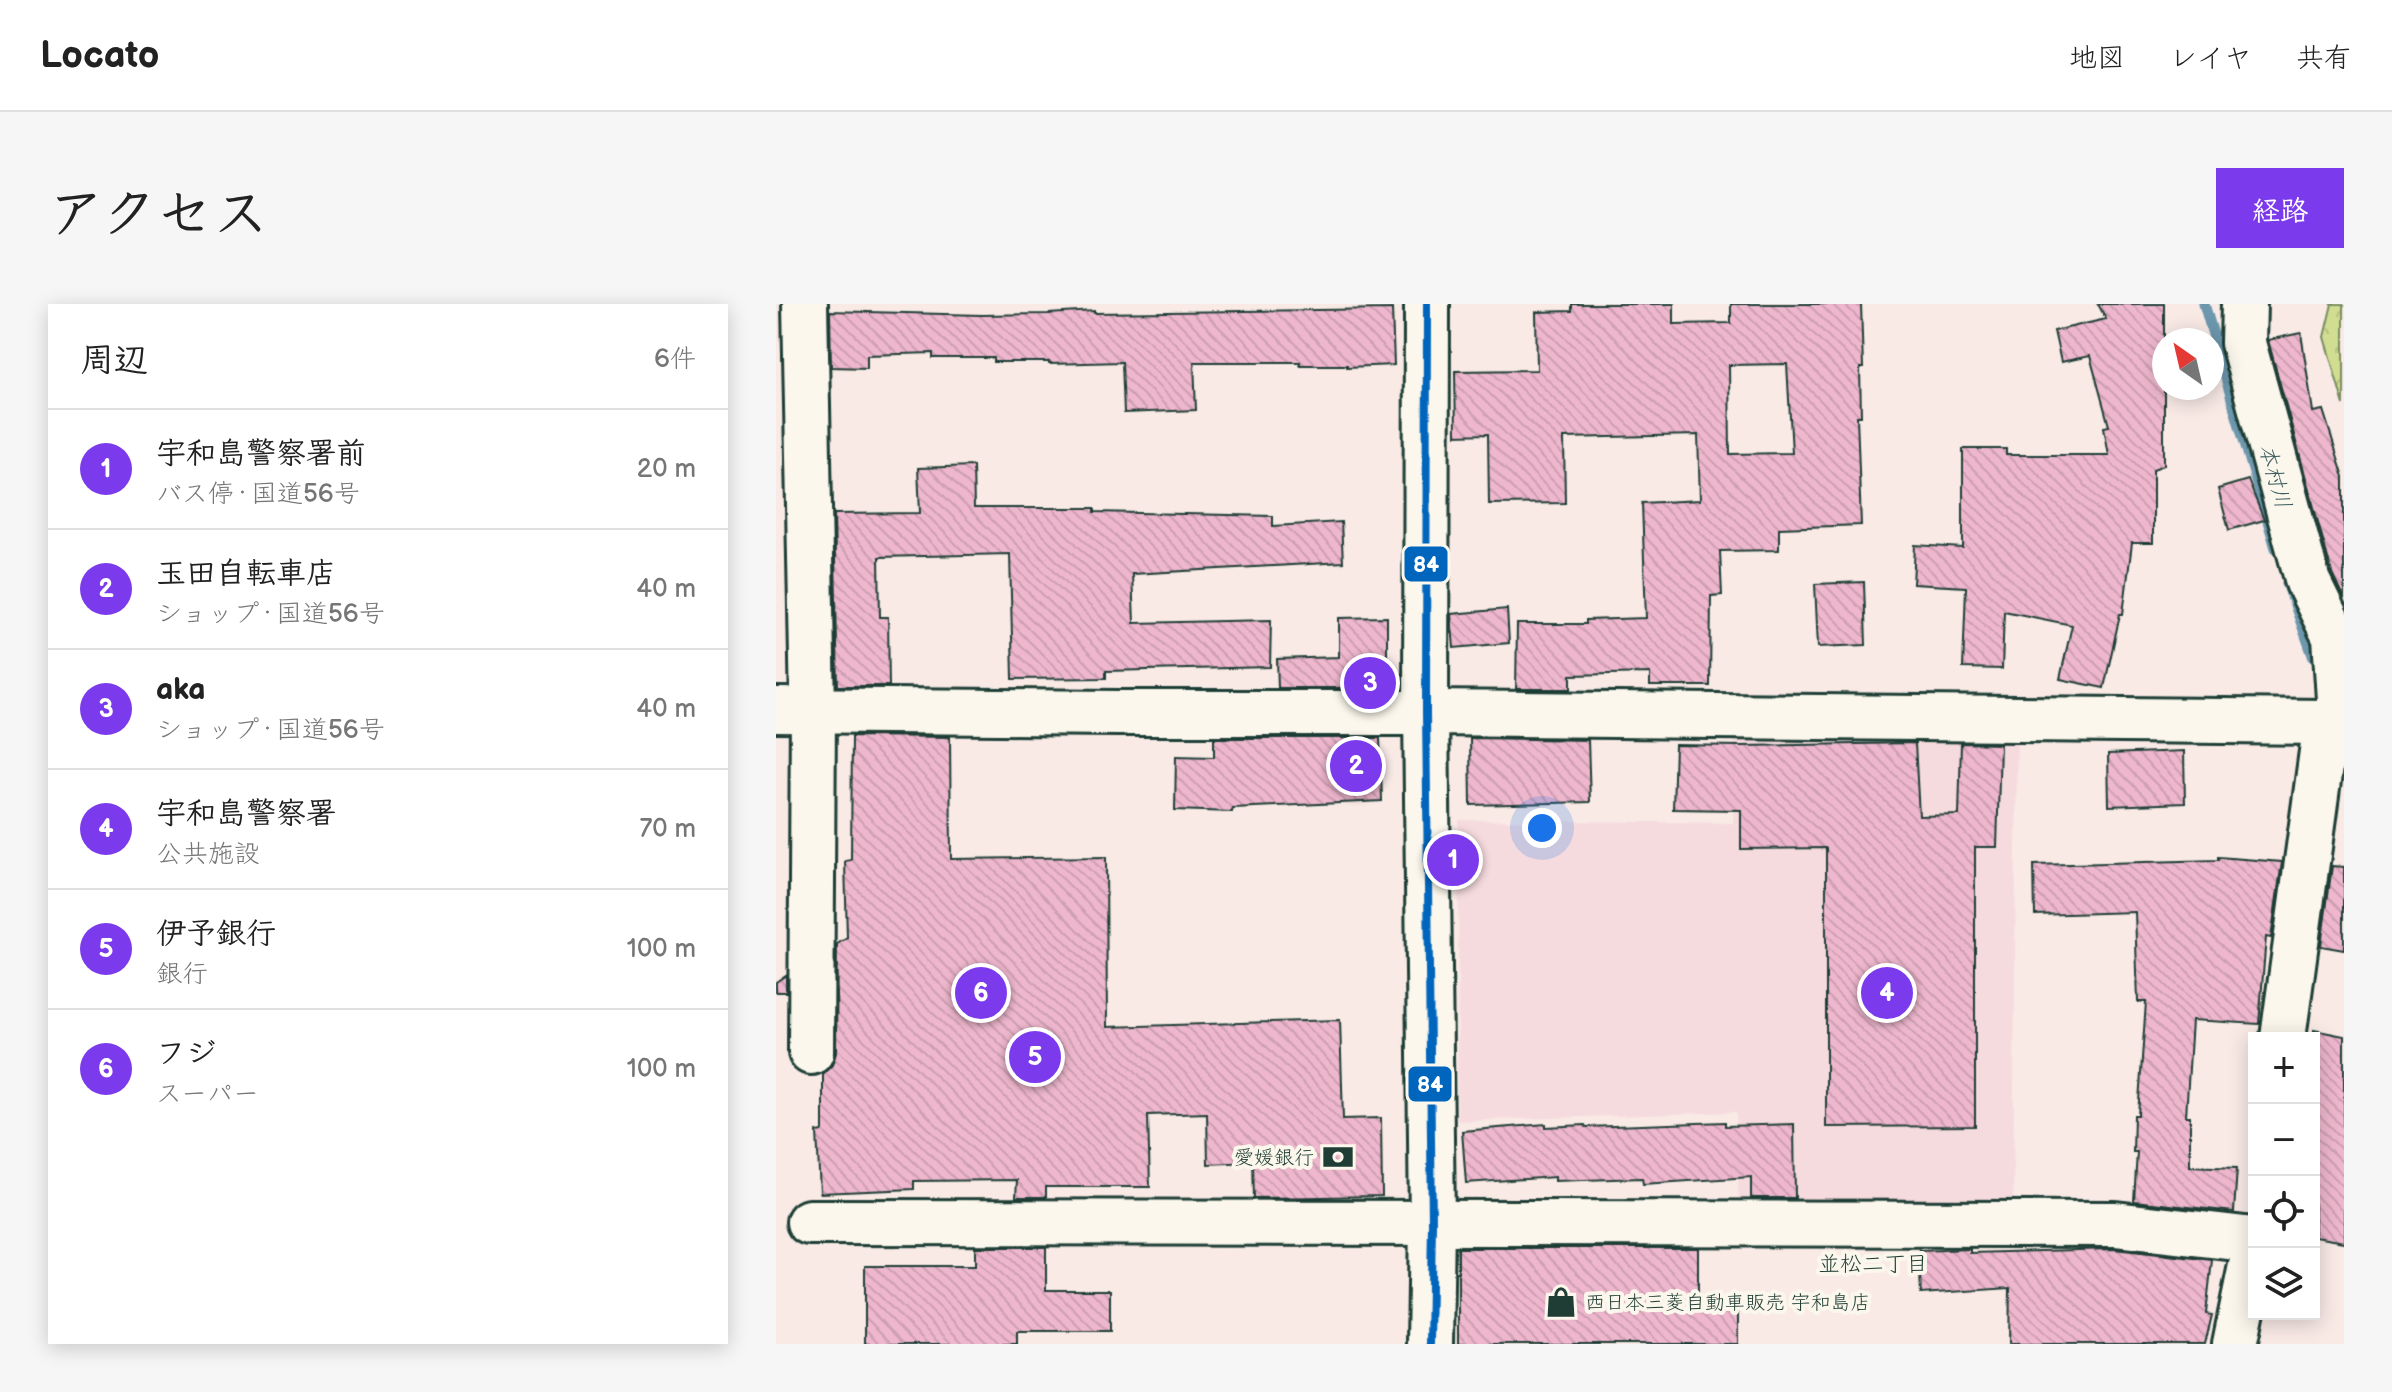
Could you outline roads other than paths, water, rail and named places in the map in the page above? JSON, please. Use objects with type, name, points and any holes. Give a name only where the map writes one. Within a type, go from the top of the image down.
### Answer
[{"type":"main road","points":[[805,304],[795,709],[811,1052]]},
{"type":"main road","points":[[1427,304],[1430,1344]]},
{"type":"main road","points":[[2244,304],[2243,343],[2308,582],[2335,637],[2337,718],[2284,1032]]},
{"type":"main road","points":[[795,709],[2337,718]]},
{"type":"main road","points":[[809,1222],[2115,1224],[2248,1239]]},
{"type":"main road","points":[[2235,1344],[2248,1280]]},
{"type":"waterway","name":"本村川","points":[[2204,304],[2276,548]]},
{"type":"waterway","name":"本村川","points":[[2287,583],[2314,658]]},
{"type":"place","name":"aka","points":[[1370,683]]},
{"type":"place","name":"玉田自転車店","points":[[1356,766]]},
{"type":"place","name":"宇和島警察署前","points":[[1453,860]]},
{"type":"place","name":"フジ","points":[[981,993]]},
{"type":"place","name":"宇和島警察署","points":[[1887,993]]},
{"type":"place","name":"伊予銀行","points":[[1035,1057]]},
{"type":"place","name":"愛媛銀行","points":[[1338,1157]]},
{"type":"place","name":"西日本三菱自動車販売 宇和島店","points":[[1561,1302]]},
{"type":"district","name":"並松二丁目","points":[[1873,1263]]}]
